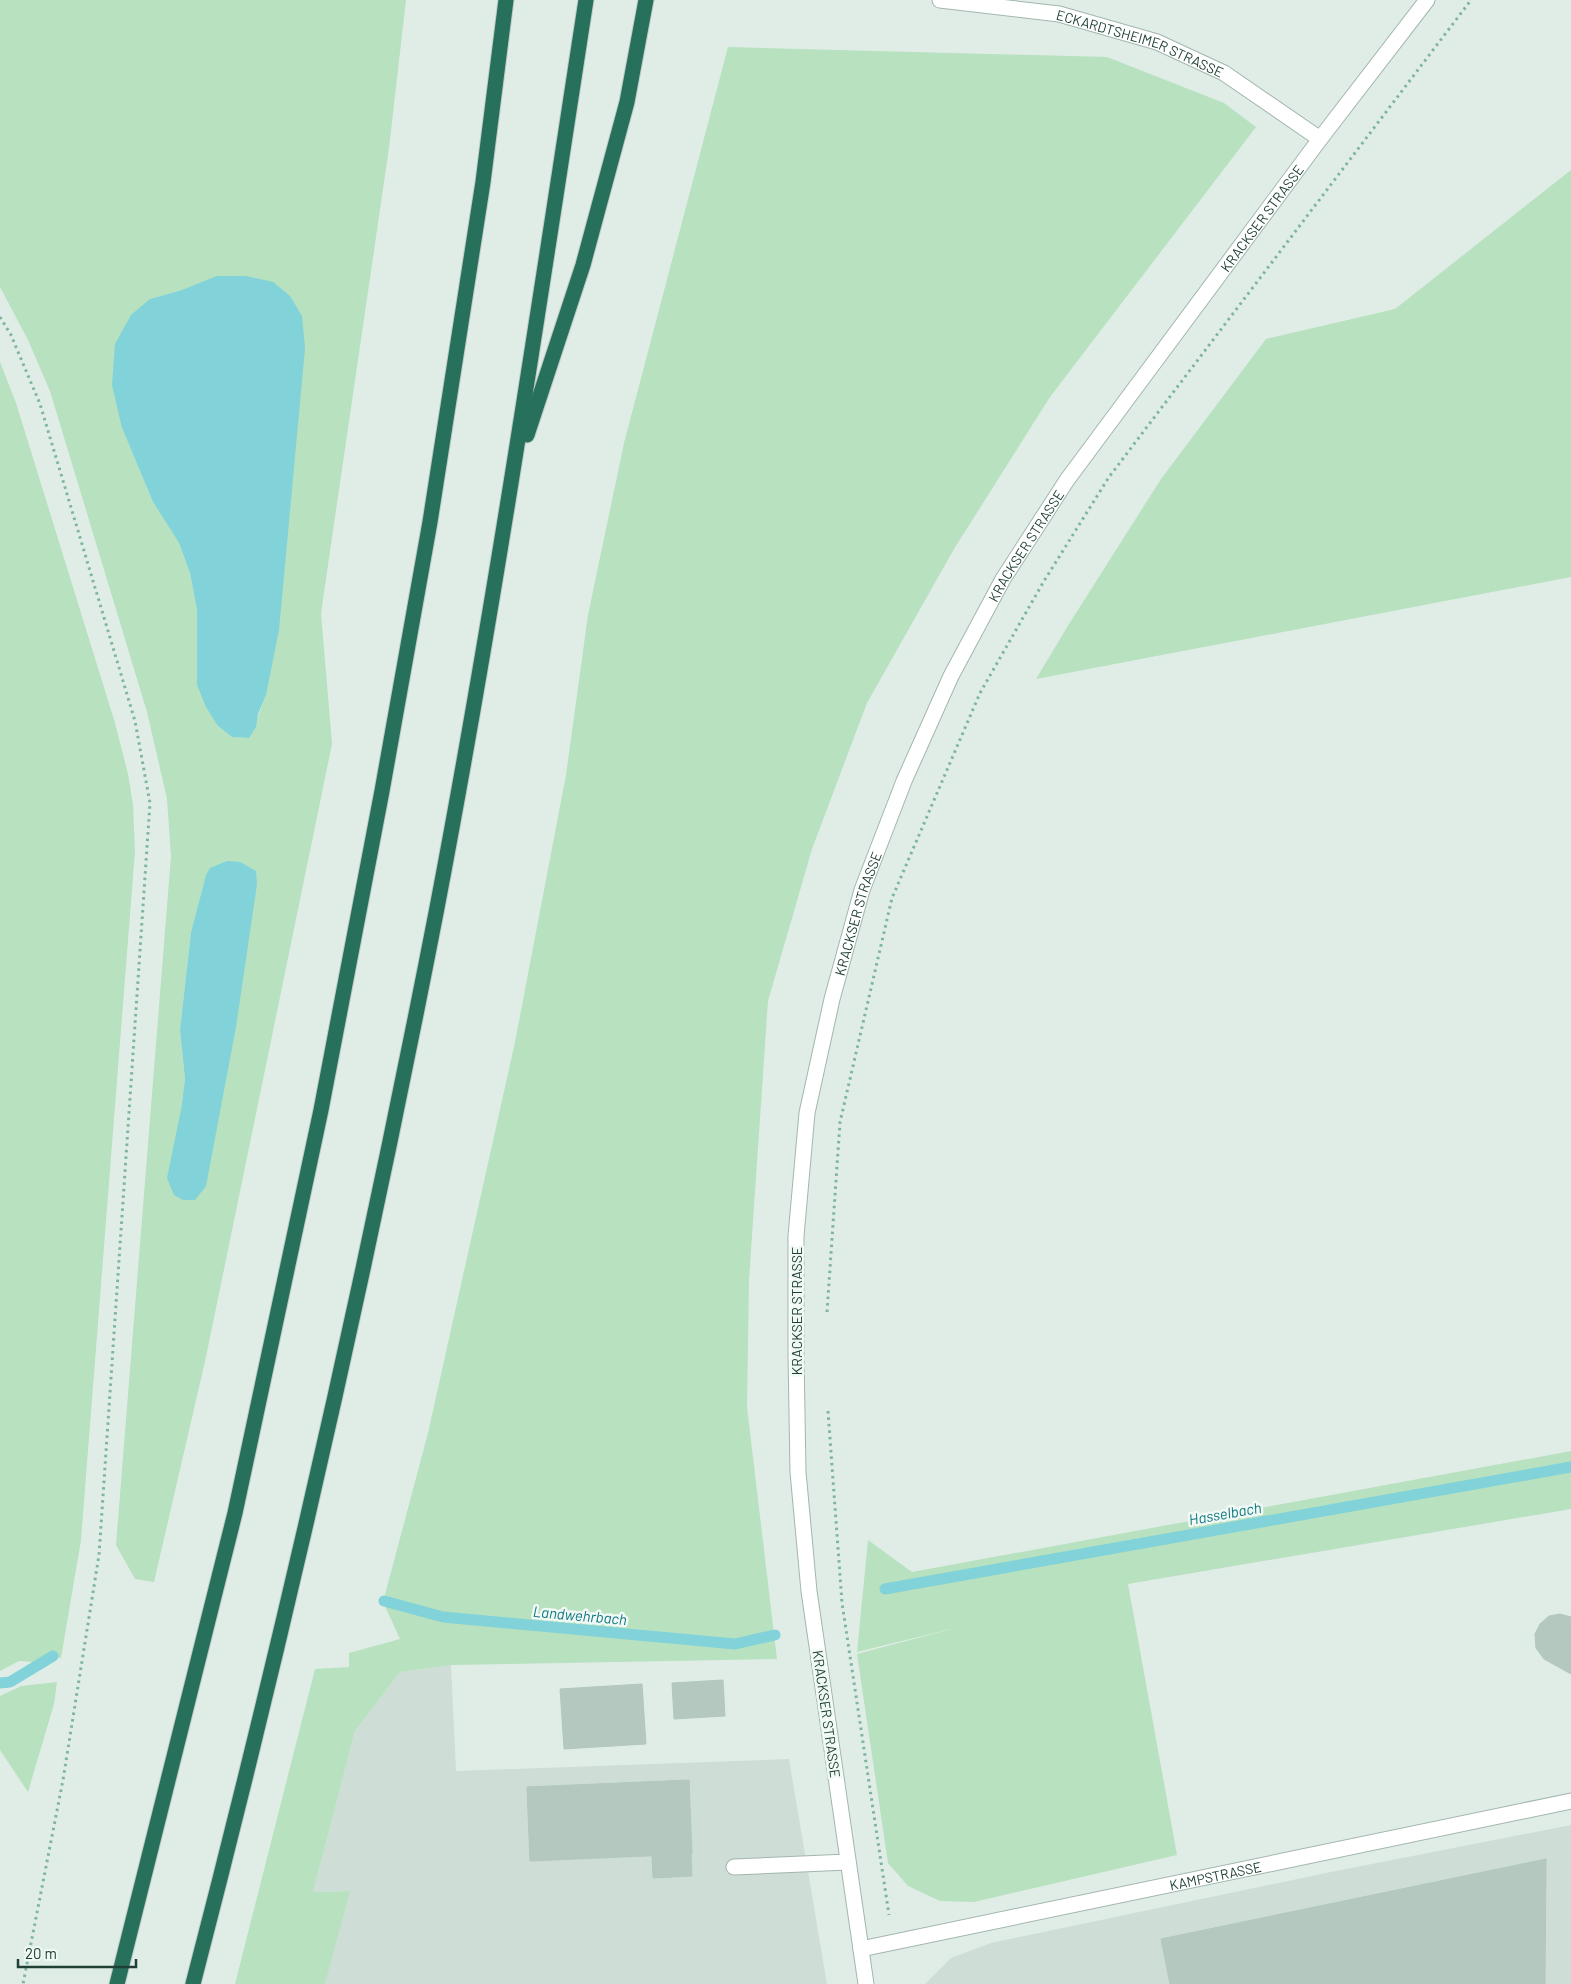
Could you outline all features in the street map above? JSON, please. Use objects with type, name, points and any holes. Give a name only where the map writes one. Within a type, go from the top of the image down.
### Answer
[{"type":"highway","points":[[118,1984],[235,1513],[337,1025],[382,791],[432,512],[481,192],[506,0]]},
{"type":"highway","points":[[193,1984],[270,1680],[350,1329],[436,914],[513,477],[586,0]]},
{"type":"highway","points":[[513,477],[583,265],[627,102],[646,0]]},
{"type":"street","name":"ECKARDTSHEIMER STRASSE","points":[[940,0],[1059,14],[1157,42],[1224,73],[1320,139]]},
{"type":"street","name":"KRACKSER STRASSE","points":[[866,1984],[809,1591],[797,1452],[796,1236],[807,1113],[832,998],[862,890],[904,782],[951,676],[1003,579],[1067,480],[1320,139],[1427,0]]},
{"type":"street","name":"KAMPSTRASSE","points":[[861,1949],[1571,1801]]},
{"type":"street","points":[[734,1867],[848,1862]]},
{"type":"path","points":[[826,1317],[840,1122],[892,898],[980,693],[1044,581],[1109,477],[1211,340],[1349,163],[1472,0]]},
{"type":"path","points":[[0,317],[11,336],[42,413],[135,721],[150,802],[99,1555],[63,1780],[23,1984]]},
{"type":"path","points":[[827,1405],[842,1603],[893,1943]]},
{"type":"shaded area","points":[[451,1665],[456,1771],[789,1759],[827,1984],[325,1984],[349,1891],[313,1892],[355,1731],[400,1672]]},
{"type":"shaded area","points":[[1571,1825],[1571,1984],[925,1984],[951,1958],[991,1943],[1331,1872]]},
{"type":"green space","points":[[0,0],[406,0],[389,148],[321,613],[332,744],[206,1357],[154,1582],[135,1579],[116,1545],[171,856],[167,799],[147,712],[50,391],[28,340],[0,287]],"holes":[[[182,290],[266,695],[249,738],[232,737],[218,726],[197,685],[197,610],[190,573],[179,543],[153,502],[122,428],[150,299]],[[206,875],[257,884],[181,1110],[185,1079],[180,1030],[191,932]]]},
{"type":"green space","points":[[728,47],[1107,57],[1224,103],[1256,127],[1050,397],[954,549],[867,703],[812,849],[768,1001],[749,1280],[747,1407],[777,1659],[451,1665],[400,1672],[355,1731],[313,1892],[350,1891],[325,1984],[235,1984],[315,1669],[349,1667],[349,1653],[400,1639],[383,1602],[428,1433],[515,1042],[566,775],[588,615],[624,443]]},
{"type":"green space","points":[[1571,170],[1571,577],[1036,679],[1161,479],[1266,339],[1395,309]]},
{"type":"green space","points":[[0,362],[16,403],[115,723],[128,774],[133,805],[135,851],[81,1540],[61,1658],[46,1657],[45,1663],[19,1661],[0,1671]]},
{"type":"green space","points":[[1571,1451],[1571,1509],[1128,1584],[1177,1855],[974,1902],[940,1901],[908,1886],[888,1863],[857,1654],[959,1627],[857,1652],[868,1540],[912,1572]]},
{"type":"green space","points":[[57,1682],[54,1704],[28,1792],[0,1750],[0,1696],[21,1686]]},
{"type":"water","points":[[217,276],[246,276],[273,282],[290,296],[302,316],[305,348],[279,630],[266,695],[258,714],[256,727],[249,738],[232,737],[218,726],[206,707],[197,685],[197,610],[190,573],[179,543],[153,502],[122,428],[112,385],[115,344],[131,315],[150,299],[182,290]]},
{"type":"water","points":[[227,861],[240,862],[256,871],[257,884],[236,1027],[206,1186],[195,1200],[183,1200],[174,1195],[167,1178],[181,1110],[185,1079],[180,1030],[191,932],[206,875],[210,868]]},
{"type":"building","points":[[1560,1614],[1571,1617],[1571,1674],[1544,1659],[1536,1648],[1535,1634],[1540,1624],[1549,1616]]},
{"type":"building","points":[[723,1680],[725,1716],[674,1719],[672,1683]]},
{"type":"building","points":[[642,1684],[646,1744],[564,1749],[560,1689]]},
{"type":"building","points":[[689,1780],[692,1854],[530,1861],[527,1787]]},
{"type":"building","points":[[691,1854],[692,1876],[653,1878],[652,1855]]},
{"type":"building","points":[[1546,1859],[1545,1984],[1170,1984],[1161,1939]]},
{"type":"waterway","name":"Hasselbach","points":[[885,1589],[1571,1467]]},
{"type":"waterway","name":"Landwehrbach","points":[[384,1601],[443,1617],[735,1644],[775,1635]]},
{"type":"waterway","name":"Landwehrbach","points":[[0,1683],[10,1682],[53,1656]]}]
